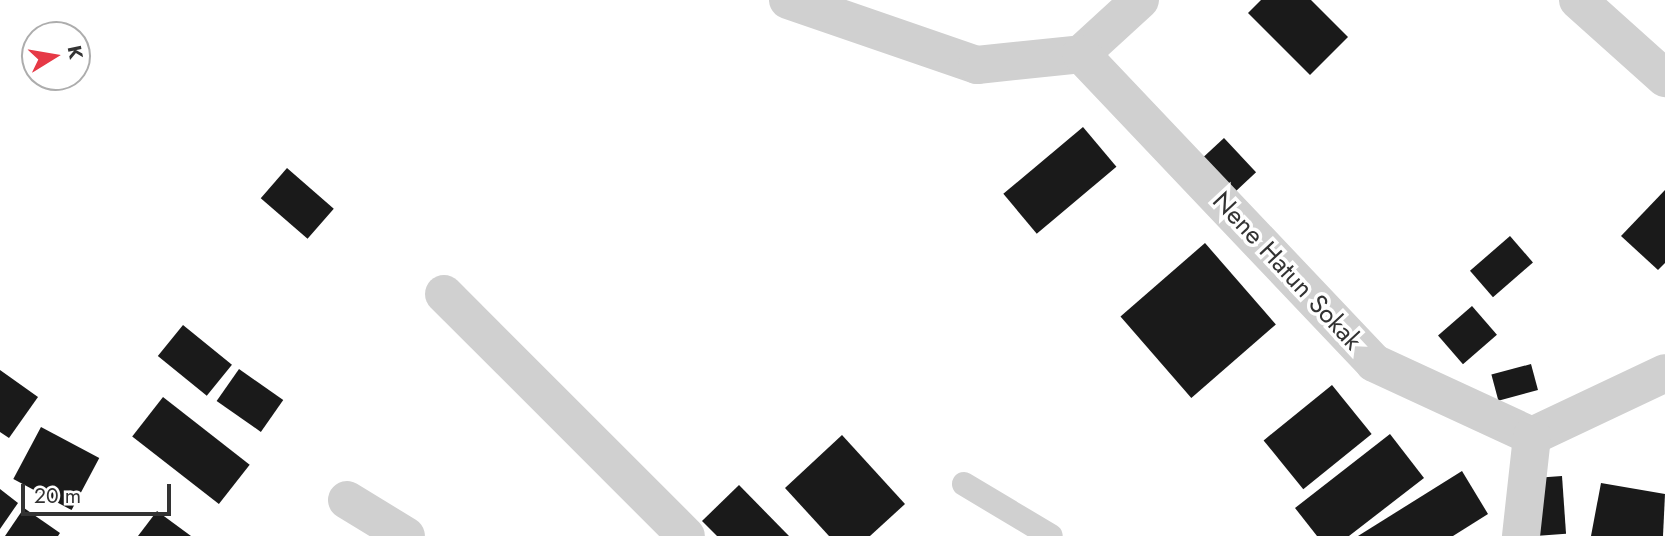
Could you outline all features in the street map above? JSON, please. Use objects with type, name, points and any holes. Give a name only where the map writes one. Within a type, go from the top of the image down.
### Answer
[{"type":"street","points":[[788,0],[977,65],[1081,54],[1140,0]]},
{"type":"street","points":[[1578,0],[1665,78]]},
{"type":"street","name":"Nene Hatun Sokak","points":[[1081,54],[1374,363],[1532,436]]},
{"type":"street","points":[[444,294],[686,536]]},
{"type":"street","points":[[1514,533],[1532,436],[1665,373]]},
{"type":"street","points":[[347,500],[406,536]]},
{"type":"lane","points":[[964,484],[1051,536]]},
{"type":"building","points":[[1261,0],[1311,0],[1348,37],[1310,75],[1248,13]]},
{"type":"building","points":[[1083,127],[1116,167],[1037,234],[1003,194]]},
{"type":"building","points":[[1224,138],[1256,172],[1230,196],[1198,162]]},
{"type":"building","points":[[287,168],[334,209],[308,239],[261,198]]},
{"type":"building","points":[[1665,190],[1665,263],[1658,270],[1621,236]]},
{"type":"building","points":[[1510,236],[1533,262],[1493,297],[1470,271]]},
{"type":"building","points":[[1205,243],[1276,325],[1191,398],[1120,316]]},
{"type":"building","points":[[1472,306],[1497,335],[1463,364],[1438,336]]},
{"type":"building","points":[[183,325],[232,365],[207,396],[158,356]]},
{"type":"building","points":[[1531,364],[1538,390],[1498,401],[1491,375]]},
{"type":"building","points":[[239,369],[283,400],[261,432],[217,401]]},
{"type":"building","points":[[0,370],[38,397],[9,438],[0,432]]},
{"type":"building","points":[[1332,385],[1372,434],[1303,489],[1264,440]]},
{"type":"building","points":[[163,397],[250,465],[219,504],[132,436]]},
{"type":"building","points":[[41,427],[99,458],[72,510],[13,479]]},
{"type":"building","points":[[1390,434],[1424,478],[1349,536],[1317,536],[1295,508]]},
{"type":"building","points":[[842,435],[905,504],[870,536],[829,536],[785,488]]},
{"type":"building","points":[[1462,471],[1488,514],[1453,536],[1358,536]]},
{"type":"building","points":[[1562,476],[1566,534],[1535,536],[1531,478]]},
{"type":"building","points":[[1601,483],[1665,494],[1663,536],[1591,536]]},
{"type":"building","points":[[739,485],[789,536],[717,536],[702,521]]},
{"type":"building","points":[[0,489],[18,503],[0,529]]},
{"type":"building","points":[[24,508],[60,533],[58,536],[5,536]]},
{"type":"building","points":[[157,511],[191,536],[138,536]]}]
